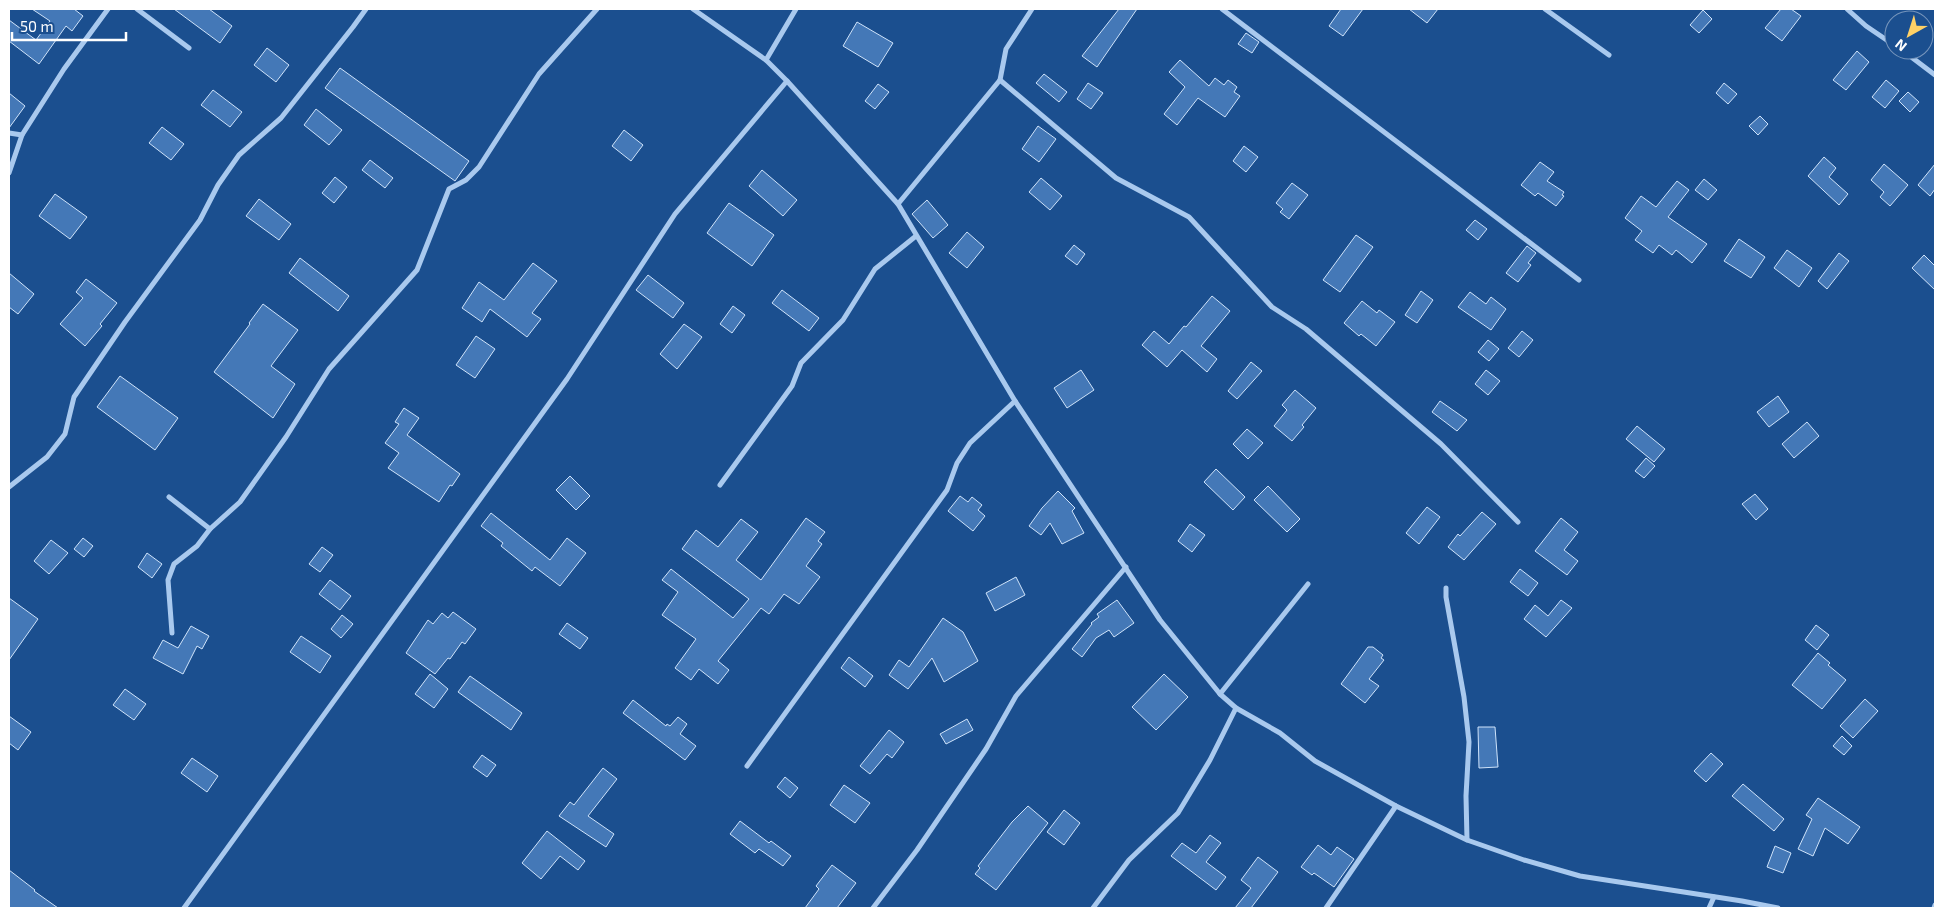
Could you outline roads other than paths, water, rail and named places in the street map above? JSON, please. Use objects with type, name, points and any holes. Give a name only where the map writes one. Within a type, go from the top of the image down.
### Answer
[{"type":"street","points":[[9,173],[22,134],[64,69],[108,9]]},
{"type":"street","points":[[137,9],[189,48]]},
{"type":"street","points":[[9,487],[47,457],[65,434],[74,397],[125,322],[200,220],[218,185],[239,155],[281,118],[366,9]]},
{"type":"street","points":[[172,633],[168,580],[169,573],[174,564],[197,546],[210,529],[240,502],[286,437],[330,368],[417,270],[449,189],[466,180],[479,167],[539,74],[597,9]]},
{"type":"street","points":[[692,9],[766,60],[898,204],[1015,401],[1160,620],[1220,694],[1236,708],[1280,733],[1315,761],[1396,806],[1467,840],[1524,860],[1580,876],[1778,908]]},
{"type":"street","points":[[766,60],[796,9]]},
{"type":"street","points":[[898,204],[1000,80],[1006,49],[1032,9]]},
{"type":"street","points":[[1222,9],[1579,280]]},
{"type":"street","points":[[1545,9],[1609,55]]},
{"type":"street","points":[[1847,9],[1866,26],[1884,38]]},
{"type":"street","points":[[1915,60],[1935,75]]},
{"type":"street","points":[[1000,80],[1116,178],[1189,217],[1272,307],[1306,329],[1441,444],[1518,522]]},
{"type":"street","points":[[184,908],[567,378],[675,214],[787,81]]},
{"type":"street","points":[[9,133],[22,134]]},
{"type":"street","points":[[720,485],[792,386],[801,363],[843,320],[875,269],[916,236]]},
{"type":"street","points":[[747,766],[947,490],[957,463],[970,443],[1015,401]]},
{"type":"street","points":[[168,497],[210,529]]},
{"type":"street","points":[[873,908],[917,850],[986,749],[1016,696],[1126,567]]},
{"type":"street","points":[[1220,694],[1308,584]]},
{"type":"street","points":[[1446,588],[1470,742],[1466,796],[1467,840]]},
{"type":"street","points":[[1093,908],[1129,860],[1178,813],[1210,760],[1236,708]]},
{"type":"street","points":[[1326,908],[1396,806]]},
{"type":"street","points":[[1709,908],[1714,897]]}]
